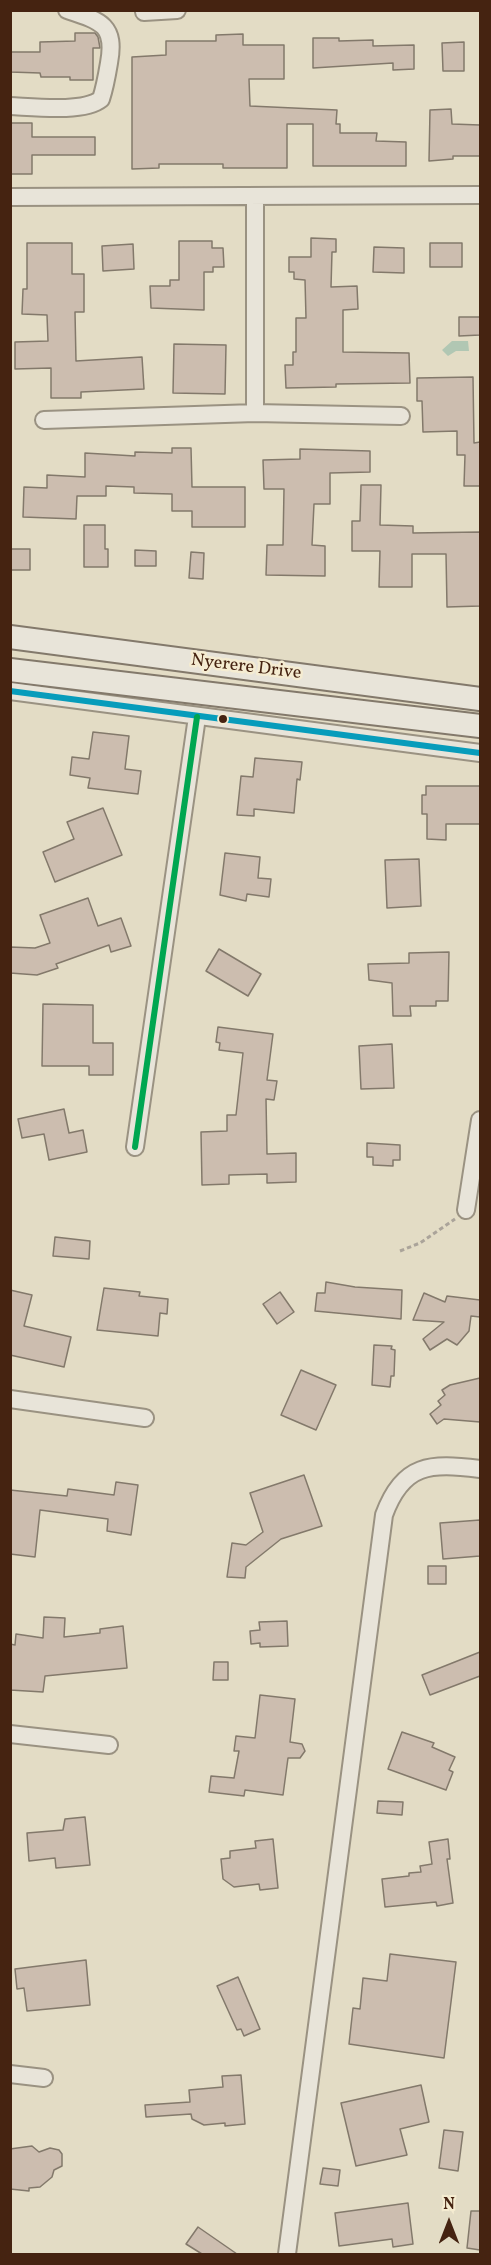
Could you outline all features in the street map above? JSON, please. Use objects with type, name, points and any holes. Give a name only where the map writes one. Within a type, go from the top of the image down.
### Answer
[{"type":"main road","name":"Nyerere Drive","points":[[10,637],[480,699]]},
{"type":"main road","name":"Nyerere Drive","points":[[10,670],[480,726]]},
{"type":"street","points":[[10,106],[83,106],[95,104],[101,99],[112,44],[111,34],[102,25],[67,10]]},
{"type":"street","points":[[144,12],[177,10]]},
{"type":"street","points":[[10,196],[480,195]]},
{"type":"street","points":[[255,196],[255,413]]},
{"type":"street","points":[[44,420],[255,413],[401,416]]},
{"type":"street","points":[[10,691],[480,753]]},
{"type":"street","points":[[135,1147],[197,717]]},
{"type":"street","points":[[466,1210],[480,1120]]},
{"type":"street","points":[[10,1399],[146,1418]]},
{"type":"street","points":[[287,2254],[384,1515],[392,1492],[404,1478],[429,1467],[480,1469]]},
{"type":"street","points":[[10,1734],[109,1745]]},
{"type":"street","points":[[10,2074],[44,2078]]},
{"type":"path","points":[[400,1251],[430,1237],[466,1210]]},
{"type":"shaded area","points":[[452,341],[468,341],[469,351],[456,351],[448,356],[442,350]]},
{"type":"building","points":[[75,33],[95,33],[98,37],[100,48],[93,48],[93,80],[70,80],[70,77],[41,77],[40,73],[10,72],[10,52],[40,52],[40,42],[75,41]]},
{"type":"building","points":[[243,34],[243,45],[284,45],[284,79],[249,79],[250,106],[337,110],[336,124],[340,124],[340,133],[377,133],[376,141],[406,142],[406,166],[313,166],[313,124],[287,124],[287,168],[223,168],[223,164],[159,164],[159,168],[132,169],[132,57],[166,55],[166,41],[216,41],[216,35]]},
{"type":"building","points":[[313,38],[339,38],[339,41],[373,40],[373,46],[414,45],[414,69],[393,70],[393,63],[313,68]]},
{"type":"building","points":[[464,42],[464,71],[443,71],[442,43]]},
{"type":"building","points":[[451,109],[452,124],[480,125],[480,156],[453,156],[453,159],[429,161],[430,110]]},
{"type":"building","points":[[10,123],[32,123],[32,137],[95,137],[95,155],[32,155],[32,174],[10,174]]},
{"type":"building","points":[[311,238],[336,239],[336,252],[332,252],[331,287],[357,286],[358,309],[343,310],[343,352],[409,353],[410,383],[336,384],[336,387],[286,388],[285,365],[293,365],[293,352],[296,352],[296,318],[306,318],[305,280],[294,279],[294,272],[289,272],[289,257],[311,257]]},
{"type":"building","points":[[179,241],[212,241],[212,248],[223,248],[224,267],[213,267],[213,272],[204,272],[204,310],[151,308],[150,286],[170,286],[170,280],[179,280]]},
{"type":"building","points":[[27,243],[72,243],[72,274],[84,274],[84,312],[75,312],[76,361],[142,357],[144,389],[81,392],[81,398],[51,398],[51,368],[15,369],[15,342],[48,341],[47,315],[22,314],[23,289],[27,289]]},
{"type":"building","points":[[430,243],[462,243],[462,267],[430,267]]},
{"type":"building","points":[[133,244],[134,269],[103,271],[102,246]]},
{"type":"building","points":[[374,247],[404,248],[404,273],[373,272]]},
{"type":"building","points":[[459,317],[480,317],[480,335],[459,336]]},
{"type":"building","points":[[174,344],[226,345],[225,394],[173,393]]},
{"type":"building","points":[[473,377],[474,443],[480,442],[480,486],[464,486],[465,455],[457,455],[457,431],[423,432],[422,401],[417,401],[417,378]]},
{"type":"building","points":[[172,448],[191,448],[192,487],[245,487],[245,527],[192,527],[192,511],[172,511],[172,494],[134,493],[134,487],[106,486],[106,496],[77,496],[76,519],[23,517],[24,487],[47,488],[47,475],[85,477],[85,453],[135,456],[135,452],[172,453]]},
{"type":"building","points":[[300,449],[370,451],[370,472],[330,473],[330,504],[314,504],[312,545],[325,546],[325,576],[266,575],[267,545],[283,545],[284,489],[264,489],[263,460],[300,459]]},
{"type":"building","points":[[361,485],[381,485],[380,525],[413,526],[413,533],[480,532],[480,606],[447,607],[446,554],[412,554],[412,587],[379,587],[380,551],[352,551],[352,521],[360,521]]},
{"type":"building","points":[[84,525],[105,525],[108,567],[84,567]]},
{"type":"building","points":[[10,549],[30,549],[30,570],[10,570]]},
{"type":"building","points":[[135,550],[156,551],[156,566],[135,566]]},
{"type":"building","points":[[191,552],[204,553],[203,579],[189,578]]},
{"type":"building","points":[[93,732],[129,736],[125,769],[141,771],[138,794],[88,788],[90,778],[70,775],[72,757],[89,759]]},
{"type":"building","points":[[255,758],[302,762],[300,780],[297,779],[294,813],[254,809],[254,816],[237,815],[241,776],[253,777]]},
{"type":"building","points":[[426,786],[480,786],[480,824],[446,824],[446,840],[427,839],[427,814],[422,814],[422,795],[426,795]]},
{"type":"building","points":[[103,808],[122,855],[55,882],[43,852],[74,839],[67,822]]},
{"type":"building","points":[[225,853],[260,857],[258,878],[271,879],[269,897],[247,894],[246,901],[220,895]]},
{"type":"building","points":[[419,859],[421,906],[387,908],[385,860]]},
{"type":"building","points":[[88,898],[98,926],[121,918],[131,946],[111,952],[109,945],[56,964],[58,968],[37,975],[10,973],[10,947],[35,948],[50,943],[40,915]]},
{"type":"building","points":[[219,949],[261,974],[248,996],[206,971]]},
{"type":"building","points":[[449,952],[448,1001],[436,1001],[436,1006],[410,1006],[411,1016],[393,1016],[392,983],[369,980],[368,964],[409,963],[409,953]]},
{"type":"building","points":[[43,1004],[93,1005],[93,1043],[113,1043],[113,1075],[89,1075],[89,1066],[42,1066]]},
{"type":"building","points":[[218,1027],[273,1034],[267,1080],[277,1081],[274,1100],[266,1099],[267,1154],[296,1153],[296,1182],[267,1183],[267,1174],[229,1175],[229,1184],[202,1185],[201,1132],[227,1131],[227,1115],[236,1115],[243,1053],[219,1050],[220,1043],[216,1042]]},
{"type":"building","points":[[392,1044],[394,1088],[361,1089],[359,1046]]},
{"type":"building","points":[[64,1109],[69,1133],[83,1130],[87,1152],[49,1160],[44,1134],[22,1138],[18,1119]]},
{"type":"building","points":[[367,1143],[400,1145],[400,1160],[393,1160],[393,1166],[373,1165],[373,1157],[367,1157]]},
{"type":"building","points":[[55,1237],[90,1241],[89,1259],[53,1256]]},
{"type":"building","points":[[326,1282],[355,1287],[402,1290],[401,1319],[315,1311],[317,1293],[325,1293]]},
{"type":"building","points":[[104,1288],[140,1292],[139,1296],[168,1299],[167,1314],[160,1313],[158,1336],[97,1330]]},
{"type":"building","points":[[10,1290],[32,1295],[24,1326],[71,1337],[64,1367],[10,1355]]},
{"type":"building","points":[[280,1292],[294,1312],[277,1324],[263,1304]]},
{"type":"building","points":[[424,1293],[445,1302],[447,1296],[480,1300],[480,1317],[471,1316],[469,1331],[457,1345],[447,1339],[430,1350],[423,1339],[444,1322],[413,1320]]},
{"type":"building","points":[[374,1345],[392,1346],[391,1349],[395,1350],[394,1376],[391,1376],[390,1387],[372,1385]]},
{"type":"building","points":[[301,1370],[336,1385],[316,1430],[281,1415]]},
{"type":"building","points":[[480,1378],[480,1422],[444,1419],[437,1424],[430,1414],[441,1405],[438,1401],[445,1395],[442,1390],[450,1385]]},
{"type":"building","points":[[304,1475],[322,1526],[281,1539],[246,1567],[245,1578],[227,1577],[232,1543],[246,1545],[263,1532],[250,1493]]},
{"type":"building","points":[[116,1482],[138,1485],[131,1535],[107,1531],[108,1519],[40,1510],[35,1557],[10,1554],[10,1490],[67,1496],[68,1489],[114,1495]]},
{"type":"building","points":[[480,1520],[480,1556],[443,1559],[440,1523]]},
{"type":"building","points":[[428,1566],[446,1566],[446,1584],[428,1584]]},
{"type":"building","points":[[44,1617],[65,1618],[64,1637],[100,1633],[100,1629],[123,1626],[127,1668],[45,1676],[43,1692],[10,1690],[10,1644],[15,1645],[16,1634],[43,1638]]},
{"type":"building","points":[[287,1621],[288,1646],[260,1647],[260,1643],[251,1644],[250,1631],[260,1630],[259,1622]]},
{"type":"building","points":[[480,1652],[480,1676],[430,1695],[422,1675]]},
{"type":"building","points":[[214,1662],[228,1662],[228,1680],[213,1680]]},
{"type":"building","points":[[260,1695],[295,1699],[290,1742],[302,1744],[305,1751],[300,1758],[288,1758],[283,1795],[245,1790],[244,1796],[209,1792],[211,1776],[234,1778],[239,1751],[234,1751],[236,1736],[255,1738]]},
{"type":"building","points":[[402,1732],[434,1743],[432,1747],[455,1757],[449,1770],[453,1772],[446,1790],[388,1769]]},
{"type":"building","points":[[378,1801],[403,1802],[402,1815],[377,1813]]},
{"type":"building","points":[[85,1817],[90,1865],[56,1868],[55,1858],[29,1861],[27,1833],[63,1830],[65,1819]]},
{"type":"building","points":[[273,1839],[278,1888],[260,1890],[259,1884],[234,1887],[223,1879],[221,1859],[230,1858],[230,1851],[256,1848],[255,1841]]},
{"type":"building","points":[[448,1839],[450,1859],[447,1859],[453,1903],[437,1906],[436,1902],[385,1907],[382,1879],[409,1876],[409,1873],[421,1872],[420,1866],[432,1864],[429,1842]]},
{"type":"building","points":[[390,1954],[456,1962],[444,2058],[349,2044],[353,2008],[360,2009],[363,1978],[387,1981]]},
{"type":"building","points":[[86,1960],[90,2005],[27,2011],[24,1988],[17,1989],[15,1969]]},
{"type":"building","points":[[238,1977],[260,2029],[244,2036],[241,2029],[237,2030],[217,1986]]},
{"type":"building","points":[[241,2075],[245,2124],[204,2125],[192,2119],[191,2114],[146,2117],[145,2105],[190,2102],[189,2090],[223,2087],[222,2076]]},
{"type":"building","points":[[421,2085],[429,2122],[400,2129],[407,2155],[356,2166],[341,2103]]},
{"type":"building","points":[[444,2130],[463,2132],[458,2171],[439,2168]]},
{"type":"building","points":[[32,2146],[39,2152],[50,2148],[59,2150],[62,2154],[62,2166],[54,2170],[52,2177],[40,2187],[29,2188],[29,2191],[10,2189],[10,2149]]},
{"type":"building","points":[[323,2168],[340,2170],[338,2186],[320,2184]]},
{"type":"building","points":[[408,2203],[413,2244],[393,2247],[392,2239],[339,2246],[335,2213]]},
{"type":"building","points":[[471,2211],[480,2211],[480,2250],[467,2248]]},
{"type":"building","points":[[198,2227],[237,2254],[202,2254],[186,2244]]},
{"type":"transit line","points":[[10,691],[480,753]]},
{"type":"transit line","points":[[135,1147],[197,717]]}]
